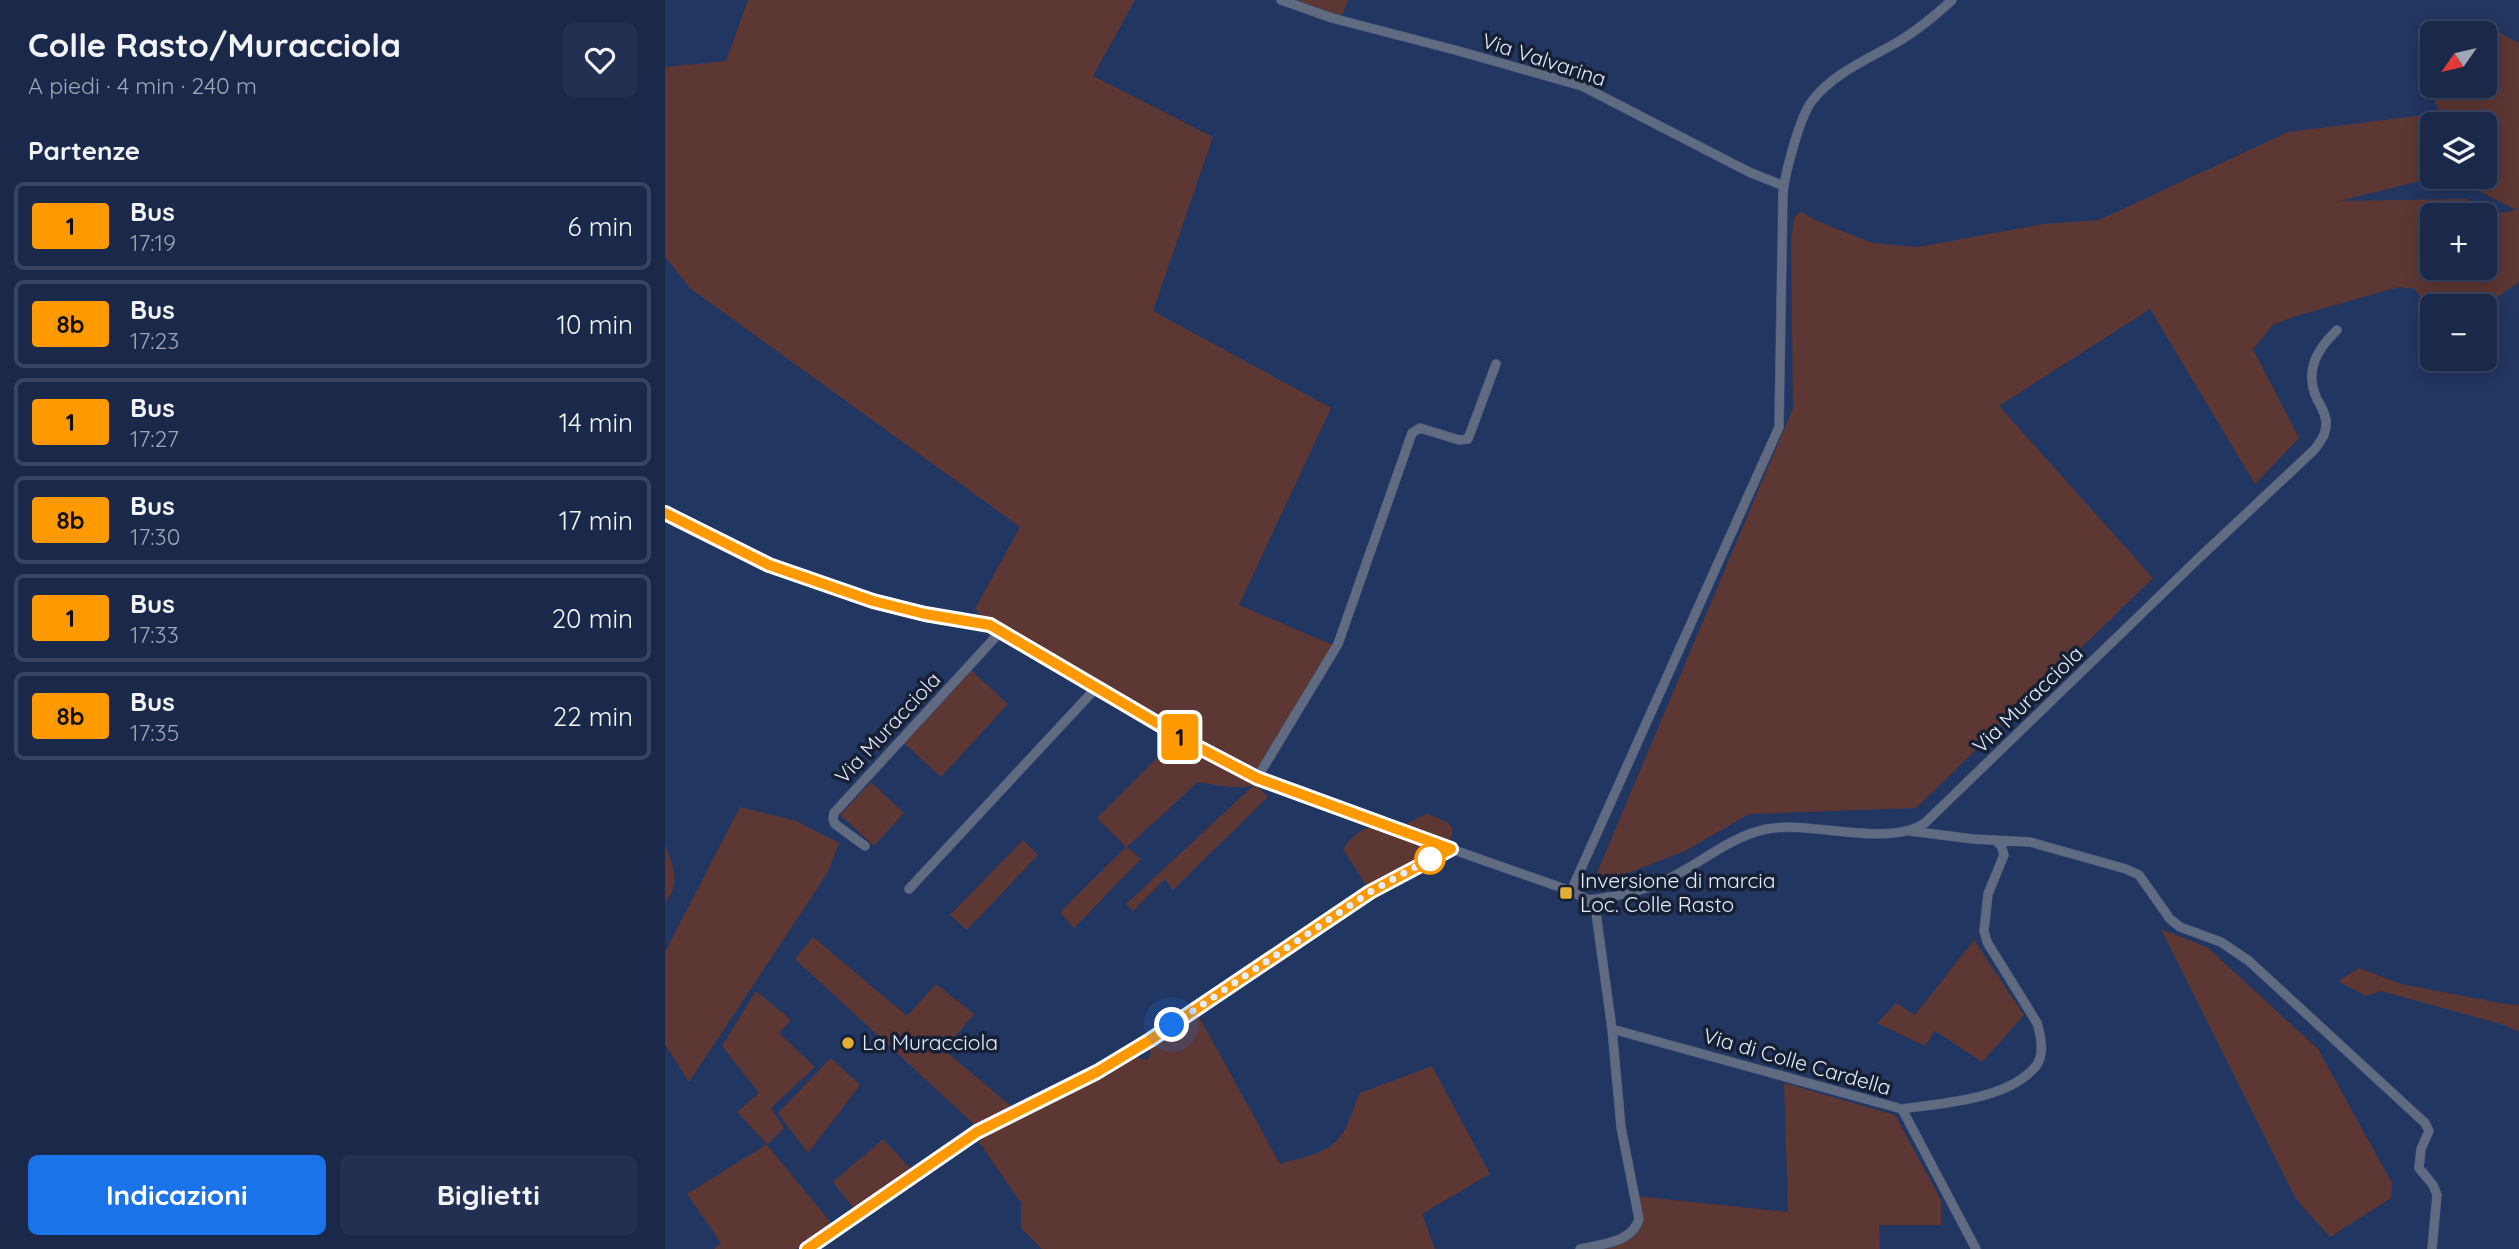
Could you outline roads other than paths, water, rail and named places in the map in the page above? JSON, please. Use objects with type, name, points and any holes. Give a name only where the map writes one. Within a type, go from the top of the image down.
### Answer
[{"type":"street","name":"Via Valvarina","points":[[1281,0],[1332,18],[1577,85],[1749,172],[1784,186]]},
{"type":"street","points":[[1571,891],[1779,427],[1784,186],[1806,110],[1813,100],[1844,73],[1913,32],[1952,0]]},
{"type":"street","name":"Via Muracciola","points":[[1908,831],[1926,822],[2314,450],[2325,434],[2326,422],[2312,386],[2312,369],[2319,349],[2337,330]]},
{"type":"street","points":[[1257,778],[1338,644],[1412,433],[1420,428],[1459,440],[1468,439],[1496,364]]},
{"type":"street","points":[[665,513],[769,565],[873,601],[925,614],[990,625],[1196,746],[1257,778],[1571,891],[1588,901],[1596,913],[1612,1029],[1621,1127],[1639,1219],[1633,1231],[1625,1237],[1580,1249]]},
{"type":"street","name":"Via Muracciola","points":[[865,846],[835,824],[834,813],[1001,631]]},
{"type":"street","points":[[908,889],[1096,688]]},
{"type":"street","points":[[1588,901],[1629,893],[1666,880],[1730,844],[1767,829],[1800,828],[1884,833],[1908,831],[2030,842],[2139,875],[2170,919],[2181,927],[2221,942],[2249,961],[2425,1124],[2429,1131],[2421,1149],[2419,1168],[2433,1185],[2437,1195],[2432,1249]]},
{"type":"street","points":[[1902,1110],[1958,1101],[2004,1089],[2036,1065],[2041,1053],[2042,1038],[2037,1023],[1987,942],[1984,931],[1988,894],[2004,855],[2001,845],[1992,839]]},
{"type":"street","points":[[807,1249],[977,1132],[1097,1072],[1150,1040],[1370,892],[1451,849]]},
{"type":"street","name":"Via di Colle Cardella","points":[[1612,1029],[1902,1110],[1976,1249]]},
{"type":"place","name":"Inversione di marcia Loc. Colle Rasto","points":[[1566,893]]},
{"type":"place","name":"La Muracciola","points":[[848,1043]]}]
